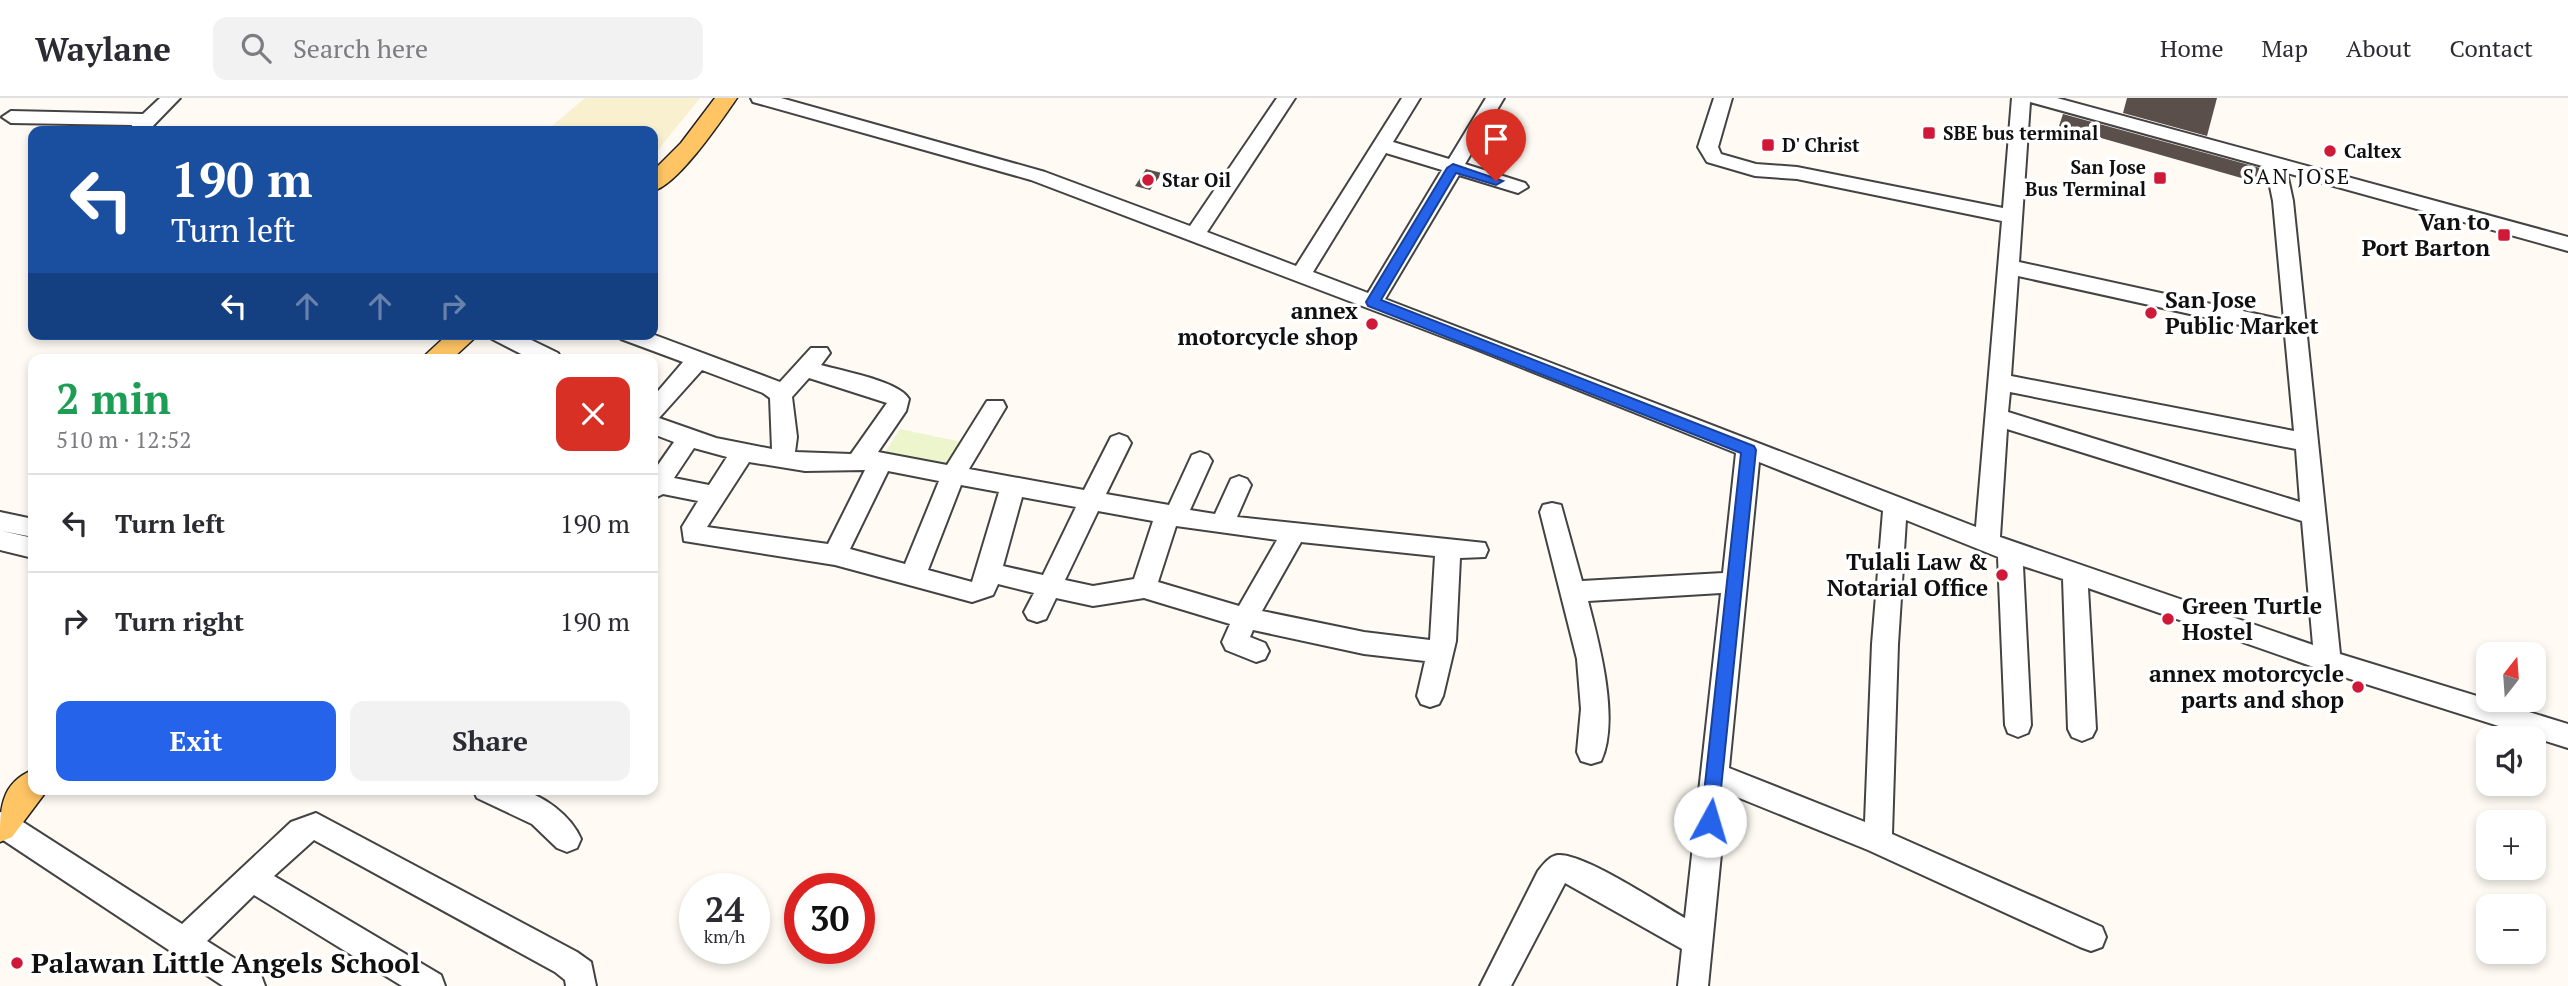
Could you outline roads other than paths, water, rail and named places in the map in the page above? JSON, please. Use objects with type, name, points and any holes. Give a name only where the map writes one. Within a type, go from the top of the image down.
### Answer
[{"type":"main road","points":[[658,179],[689,148],[726,98]]},
{"type":"main road","points":[[440,354],[458,340]]},
{"type":"main road","points":[[1,825],[28,791]]},
{"type":"street","points":[[6,114],[30,98]]},
{"type":"street","points":[[62,118],[72,98]]},
{"type":"street","points":[[62,118],[92,98]]},
{"type":"street","points":[[103,119],[123,98]]},
{"type":"street","points":[[140,123],[155,98]]},
{"type":"street","points":[[6,114],[140,123],[170,98]]},
{"type":"street","points":[[760,98],[1038,176],[1373,302],[1998,547],[2328,661],[2568,736]]},
{"type":"street","points":[[1301,275],[1411,98]]},
{"type":"street","points":[[1373,302],[1495,98]]},
{"type":"street","points":[[1723,98],[1708,148],[1714,158],[1755,170],[1809,176],[2013,217]]},
{"type":"street","points":[[2018,725],[1998,547],[1996,417],[2021,98]]},
{"type":"street","points":[[2036,98],[2568,244]]},
{"type":"street","points":[[1195,234],[1286,99]]},
{"type":"street","points":[[1381,145],[1518,187]]},
{"type":"street","points":[[2275,162],[2283,201],[2328,661]]},
{"type":"street","points":[[2008,267],[2296,330]]},
{"type":"street","points":[[512,340],[540,354]]},
{"type":"street","points":[[646,340],[756,380],[781,395]]},
{"type":"street","points":[[658,417],[698,359]]},
{"type":"street","points":[[782,459],[785,437],[781,395],[812,361],[898,399],[898,405],[870,461],[835,555]]},
{"type":"street","points":[[1998,382],[2306,442]]},
{"type":"street","points":[[912,578],[953,475],[995,407]]},
{"type":"street","points":[[1996,417],[2314,515]]},
{"type":"street","points":[[658,425],[689,438],[782,459],[825,463],[870,461],[1222,525],[1476,551]]},
{"type":"street","points":[[658,481],[689,438]]},
{"type":"street","points":[[1037,612],[1119,443]]},
{"type":"street","points":[[1693,986],[1748,450]]},
{"type":"street","points":[[743,452],[694,527],[694,534],[835,555],[912,578],[972,592],[984,588],[990,573],[1013,486]]},
{"type":"street","points":[[1144,588],[1172,515],[1200,461]]},
{"type":"street","points":[[1222,525],[1239,485]]},
{"type":"street","points":[[658,487],[716,495]]},
{"type":"street","points":[[1878,841],[1885,644],[1895,506]]},
{"type":"street","points":[[1552,512],[1590,659],[1594,709],[1591,752]]},
{"type":"street","points":[[0,521],[28,527]]},
{"type":"street","points":[[1256,651],[1235,644],[1245,618],[1293,534]]},
{"type":"street","points":[[0,540],[28,547]]},
{"type":"street","points":[[1430,696],[1440,652],[1448,549]]},
{"type":"street","points":[[990,573],[1093,596],[1144,588],[1245,618],[1364,643],[1440,652]]},
{"type":"street","points":[[2076,573],[2082,729]]},
{"type":"street","points":[[1573,592],[1733,582]]},
{"type":"street","points":[[1715,775],[1878,841],[2091,937]]},
{"type":"street","points":[[499,795],[561,828],[567,839]]},
{"type":"street","points":[[1,825],[250,986]]},
{"type":"street","points":[[182,944],[302,831],[316,826],[566,962],[580,972],[581,986]]},
{"type":"street","points":[[1495,986],[1548,881],[1559,868],[1581,874],[1697,941]]},
{"type":"street","points":[[251,878],[430,986]]},
{"type":"place","name":"SBE bus terminal","points":[[1929,133]]},
{"type":"place","name":"D' Christ","points":[[1768,145]]},
{"type":"place","name":"Caltex","points":[[2330,151]]},
{"type":"place","name":"San Jose Bus Terminal","points":[[2160,178]]},
{"type":"place","name":"Star Oil","points":[[1148,180]]},
{"type":"place","name":"Van to Port Barton","points":[[2504,235]]},
{"type":"place","name":"San Jose Public Market","points":[[2151,313]]},
{"type":"place","name":"annex motorcycle shop","points":[[1372,324]]},
{"type":"place","name":"Tulali Law & Notarial Office","points":[[2002,575]]},
{"type":"place","name":"Green Turtle Hostel","points":[[2168,619]]},
{"type":"place","name":"annex motorcycle parts and shop","points":[[2358,687]]},
{"type":"place","name":"Palawan Little Angels School","points":[[17,963]]},
{"type":"district","name":"SAN JOSE","points":[[2297,177]]}]
